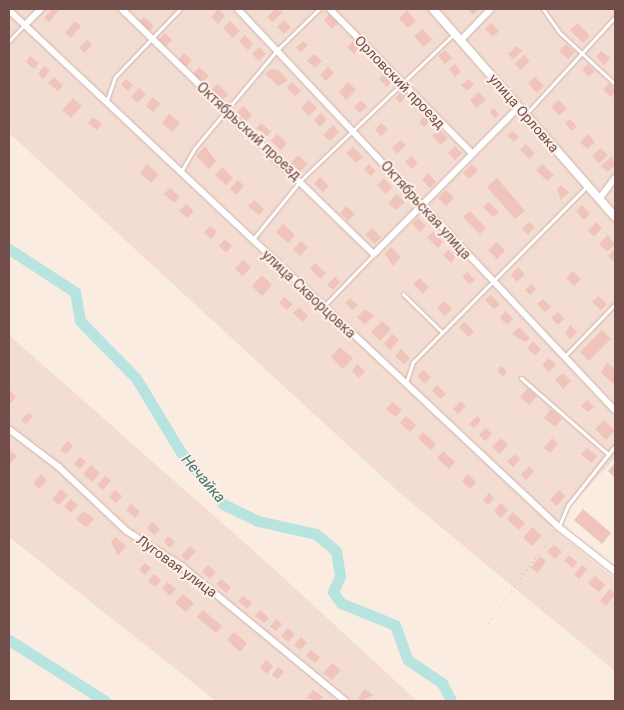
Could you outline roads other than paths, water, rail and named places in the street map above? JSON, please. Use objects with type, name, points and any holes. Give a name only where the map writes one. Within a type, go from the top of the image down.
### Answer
[{"type":"street","points":[[27,23],[41,9]]},
{"type":"street","name":"Октябрьский проезд","points":[[122,9],[151,39],[301,180],[374,254]]},
{"type":"street","name":"Октябрьская улица","points":[[238,9],[422,204],[490,280],[615,410]]},
{"type":"street","name":"Орловский проезд","points":[[330,9],[471,152]]},
{"type":"street","name":"улица Орловка","points":[[433,9],[615,217]]},
{"type":"street","points":[[461,40],[492,9]]},
{"type":"street","name":"улица Скворцовка","points":[[9,10],[27,23],[107,101],[182,170],[322,307],[558,527],[615,571]]},
{"type":"street","points":[[374,254],[471,152],[519,107]]},
{"type":"street","points":[[600,198],[615,178]]},
{"type":"street","name":"Луговая улица","points":[[9,429],[59,467],[127,531],[182,566],[346,701]]},
{"type":"lane","points":[[107,101],[115,77],[180,9]]},
{"type":"lane","points":[[182,170],[194,149],[228,111],[277,50],[319,9]]},
{"type":"lane","points":[[543,9],[581,54],[615,84]]},
{"type":"lane","points":[[526,115],[615,18]]},
{"type":"lane","points":[[9,41],[27,23]]},
{"type":"lane","points":[[252,240],[301,180],[400,82],[455,33]]},
{"type":"lane","points":[[406,384],[413,362],[490,280],[588,186]]},
{"type":"lane","points":[[322,307],[374,254]]},
{"type":"lane","points":[[403,294],[442,332]]},
{"type":"lane","points":[[564,357],[615,304]]},
{"type":"lane","points":[[521,378],[608,454]]},
{"type":"lane","points":[[558,527],[568,505],[615,446]]},
{"type":"waterway","name":"Нечайка","points":[[9,249],[75,292],[80,321],[136,378],[180,451],[223,504],[258,521],[316,534],[336,551],[340,576],[333,592],[341,603],[395,625],[408,660],[442,683],[451,701]]},
{"type":"waterway","points":[[9,640],[105,701]]}]
